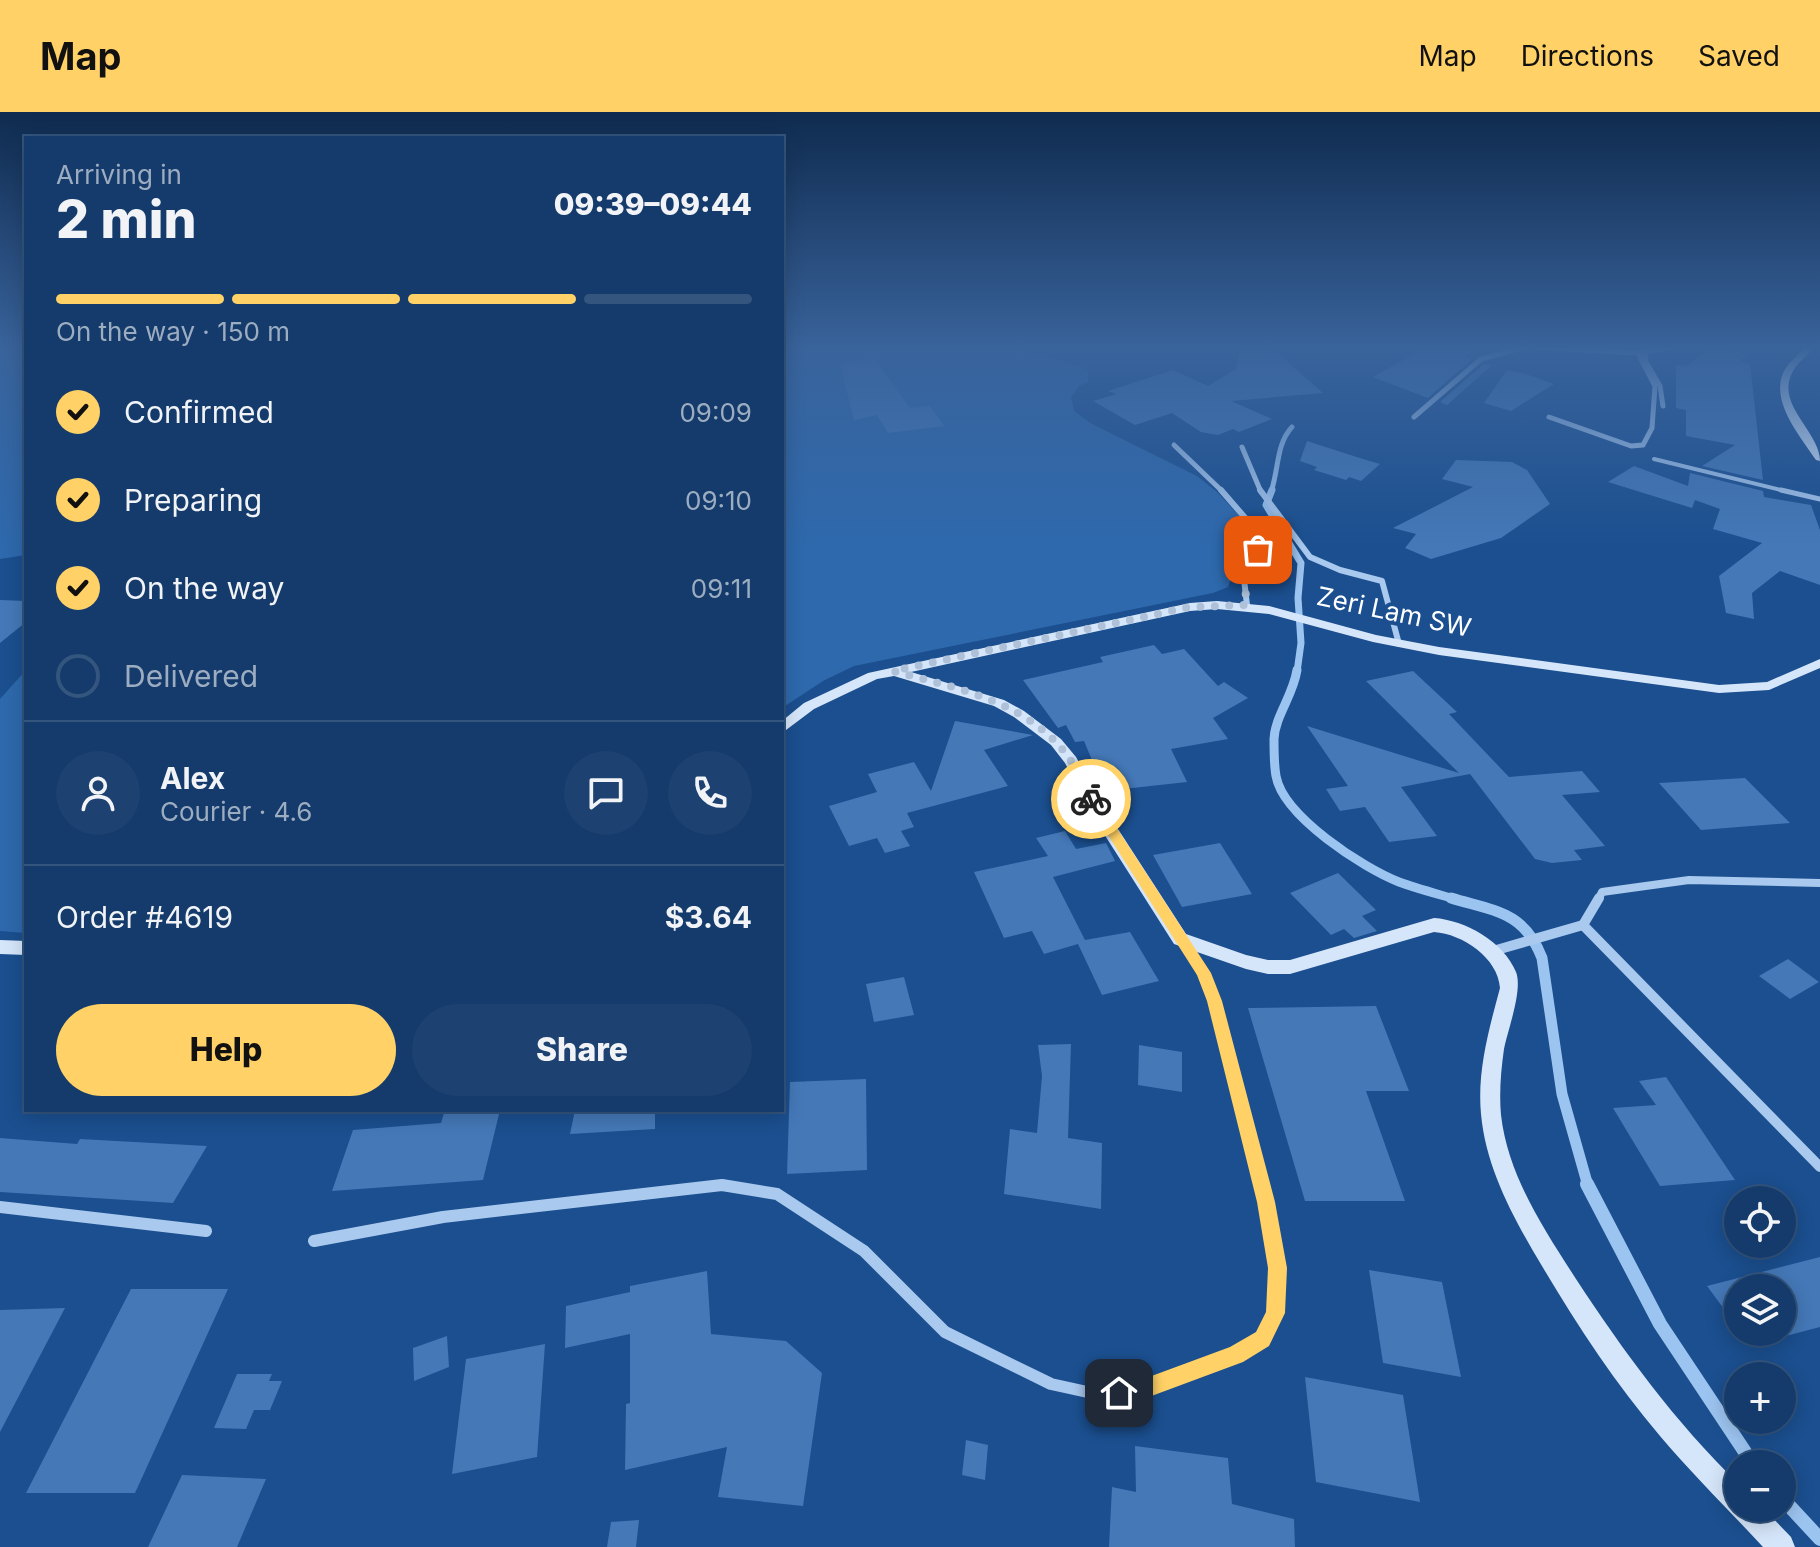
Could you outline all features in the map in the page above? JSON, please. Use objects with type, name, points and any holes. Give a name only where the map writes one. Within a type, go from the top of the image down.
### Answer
[{"type":"street","points":[[1414,417],[1418,414]]},
{"type":"street","points":[[1549,417],[1631,446],[1643,445],[1652,428],[1653,414]]},
{"type":"street","points":[[1794,414],[1820,458]]},
{"type":"street","points":[[1174,445],[1217,485],[1254,528],[1258,550],[1242,562],[1247,605]]},
{"type":"street","points":[[1242,447],[1260,490],[1310,557],[1340,570],[1382,581],[1399,644]]},
{"type":"street","name":"Zeri Lam SW","points":[[784,726],[809,706],[850,686],[893,671],[1190,607],[1247,605],[1399,644],[1719,689],[1769,686],[1820,663]]},
{"type":"street","points":[[314,1241],[443,1217],[722,1185],[777,1194],[864,1251],[945,1332],[1051,1384],[1101,1395],[1138,1391],[1236,1355],[1263,1339],[1275,1313],[1278,1268],[1266,1202],[1204,973],[1056,742],[999,703],[893,671]]},
{"type":"street","points":[[1493,951],[1583,925],[1602,892],[1689,880],[1820,883]]},
{"type":"street","points":[[1180,939],[1218,954],[1268,967],[1290,967],[1328,958],[1434,925],[1464,933],[1493,951],[1508,974],[1509,988],[1490,1072],[1491,1114],[1501,1161],[1519,1202],[1581,1307],[1642,1398],[1699,1464],[1724,1488]]},
{"type":"street","points":[[1583,925],[1820,1167]]},
{"type":"street","points":[[0,947],[24,948]]},
{"type":"street","points":[[0,1207],[206,1231]]},
{"type":"street","points":[[1758,1522],[1781,1547]]},
{"type":"lane","points":[[1654,459],[1820,499]]},
{"type":"shaded area","points":[[0,414],[24,414],[24,555],[0,559]]},
{"type":"shaded area","points":[[784,414],[1078,414],[1092,424],[1197,476],[1243,520],[1252,541],[1249,562],[1233,573],[1228,587],[1213,593],[854,666],[823,681],[784,707]]},
{"type":"shaded area","points":[[24,672],[24,933],[0,931],[0,699]]},
{"type":"building","points":[[852,414],[936,414],[944,426],[888,433],[877,415],[854,420]]},
{"type":"building","points":[[1116,414],[1169,414],[1135,425]]},
{"type":"building","points":[[1173,414],[1261,414],[1272,419],[1239,432],[1233,429],[1218,435],[1201,432]]},
{"type":"building","points":[[1686,414],[1756,414],[1763,480],[1702,466],[1735,445],[1686,436]]},
{"type":"building","points":[[1307,441],[1380,464],[1361,481],[1349,477],[1346,480],[1314,470],[1317,467],[1300,461]]},
{"type":"building","points":[[1456,460],[1512,462],[1527,470],[1550,504],[1501,538],[1431,559],[1405,548],[1416,534],[1393,528],[1473,487],[1442,479]]},
{"type":"building","points":[[1634,466],[1688,486],[1690,473],[1763,491],[1764,497],[1811,505],[1820,530],[1820,585],[1780,571],[1752,593],[1754,619],[1726,613],[1719,576],[1762,543],[1713,529],[1720,509],[1695,500],[1692,508],[1608,482]]},
{"type":"building","points":[[0,600],[24,601],[24,624],[0,643]]},
{"type":"building","points":[[1154,645],[1162,654],[1184,649],[1218,686],[1224,682],[1248,698],[1213,718],[1228,739],[1171,749],[1187,782],[1105,791],[1084,741],[1075,742],[1066,725],[1058,728],[1023,680],[1103,662],[1100,657]]},
{"type":"building","points":[[1413,671],[1457,712],[1449,714],[1509,777],[1582,771],[1600,792],[1562,795],[1605,846],[1574,850],[1582,860],[1552,863],[1535,859],[1470,774],[1401,787],[1437,836],[1389,842],[1365,807],[1340,811],[1326,789],[1348,786],[1307,726],[1459,773],[1366,681]]},
{"type":"building","points":[[955,721],[1033,735],[984,750],[1008,786],[907,813],[914,827],[901,831],[910,846],[885,853],[877,838],[849,846],[829,806],[877,792],[868,774],[914,762],[931,791]]},
{"type":"building","points":[[1745,778],[1790,823],[1701,830],[1659,783]]},
{"type":"building","points":[[1065,831],[1076,849],[1106,843],[1115,861],[1053,877],[1085,940],[1130,932],[1159,981],[1102,995],[1078,944],[1044,954],[1032,931],[1004,938],[974,872],[1048,856],[1036,838]]},
{"type":"building","points":[[1220,843],[1252,894],[1182,907],[1153,855]]},
{"type":"building","points":[[1338,873],[1376,910],[1362,916],[1377,931],[1354,938],[1344,929],[1331,935],[1290,893]]},
{"type":"building","points":[[1788,959],[1819,982],[1790,999],[1759,976]]},
{"type":"building","points":[[904,977],[914,1015],[874,1022],[866,984]]},
{"type":"building","points":[[1376,1006],[1409,1091],[1366,1091],[1405,1201],[1305,1201],[1248,1008]]},
{"type":"building","points":[[1071,1044],[1068,1138],[1102,1143],[1101,1209],[1004,1194],[1010,1129],[1037,1133],[1042,1076],[1038,1045]]},
{"type":"building","points":[[1139,1045],[1182,1052],[1182,1092],[1138,1085]]},
{"type":"building","points":[[1666,1077],[1735,1180],[1660,1186],[1613,1108],[1656,1105],[1639,1081]]},
{"type":"building","points":[[866,1079],[867,1170],[787,1174],[790,1082]]},
{"type":"building","points":[[444,1112],[500,1112],[483,1180],[332,1191],[353,1130],[441,1123]]},
{"type":"building","points":[[575,1112],[655,1112],[655,1129],[570,1134]]},
{"type":"building","points":[[0,1138],[77,1144],[80,1139],[207,1146],[173,1203],[0,1192]]},
{"type":"building","points":[[1820,1257],[1820,1327],[1796,1333],[1796,1274],[1754,1274]]},
{"type":"building","points":[[1369,1270],[1442,1282],[1461,1377],[1383,1363]]},
{"type":"building","points":[[707,1271],[711,1334],[786,1341],[822,1373],[803,1506],[718,1497],[727,1447],[625,1470],[626,1404],[630,1403],[630,1334],[565,1348],[566,1306],[630,1292],[630,1286]]},
{"type":"building","points":[[1724,1282],[1724,1309],[1707,1286]]},
{"type":"building","points":[[131,1289],[228,1289],[135,1493],[26,1493]]},
{"type":"building","points":[[65,1308],[0,1432],[0,1310]]},
{"type":"building","points":[[447,1336],[449,1367],[414,1381],[413,1348]]},
{"type":"building","points":[[545,1344],[537,1457],[452,1474],[466,1359]]},
{"type":"building","points":[[237,1374],[272,1374],[269,1381],[282,1381],[270,1410],[254,1410],[246,1429],[214,1428]]},
{"type":"building","points":[[1305,1377],[1403,1395],[1420,1502],[1316,1482]]},
{"type":"building","points":[[966,1440],[988,1445],[985,1480],[962,1475]]},
{"type":"building","points":[[1135,1446],[1228,1458],[1232,1504],[1294,1519],[1295,1547],[1109,1547],[1112,1487],[1136,1492]]},
{"type":"building","points":[[182,1475],[266,1479],[237,1547],[148,1547]]},
{"type":"building","points":[[639,1520],[636,1547],[607,1547],[611,1522]]},
{"type":"waterway","points":[[1271,492],[1280,449],[1292,427]]},
{"type":"waterway","points":[[1272,490],[1266,505],[1301,563],[1298,598],[1301,643],[1297,672]]},
{"type":"waterway","points":[[1297,670],[1277,722],[1274,739],[1276,776],[1293,807],[1327,839],[1366,865],[1399,882],[1456,899]]},
{"type":"waterway","points":[[1451,898],[1456,899]]},
{"type":"waterway","points":[[1456,899],[1506,915],[1535,942],[1542,958],[1562,1094],[1588,1186]]},
{"type":"waterway","points":[[1588,1186],[1660,1324],[1744,1450]]},
{"type":"waterway","points":[[1796,1513],[1820,1539]]},
{"type":"way so far","points":[[1091,799],[1071,761],[1056,742],[1019,714],[999,703],[893,671],[1190,607],[1247,605],[1242,562],[1258,550]]},
{"type":"route","points":[[1091,799],[1159,909],[1204,973],[1266,1202],[1278,1268],[1275,1313],[1263,1339],[1236,1355],[1181,1376],[1138,1391],[1119,1393]]}]
